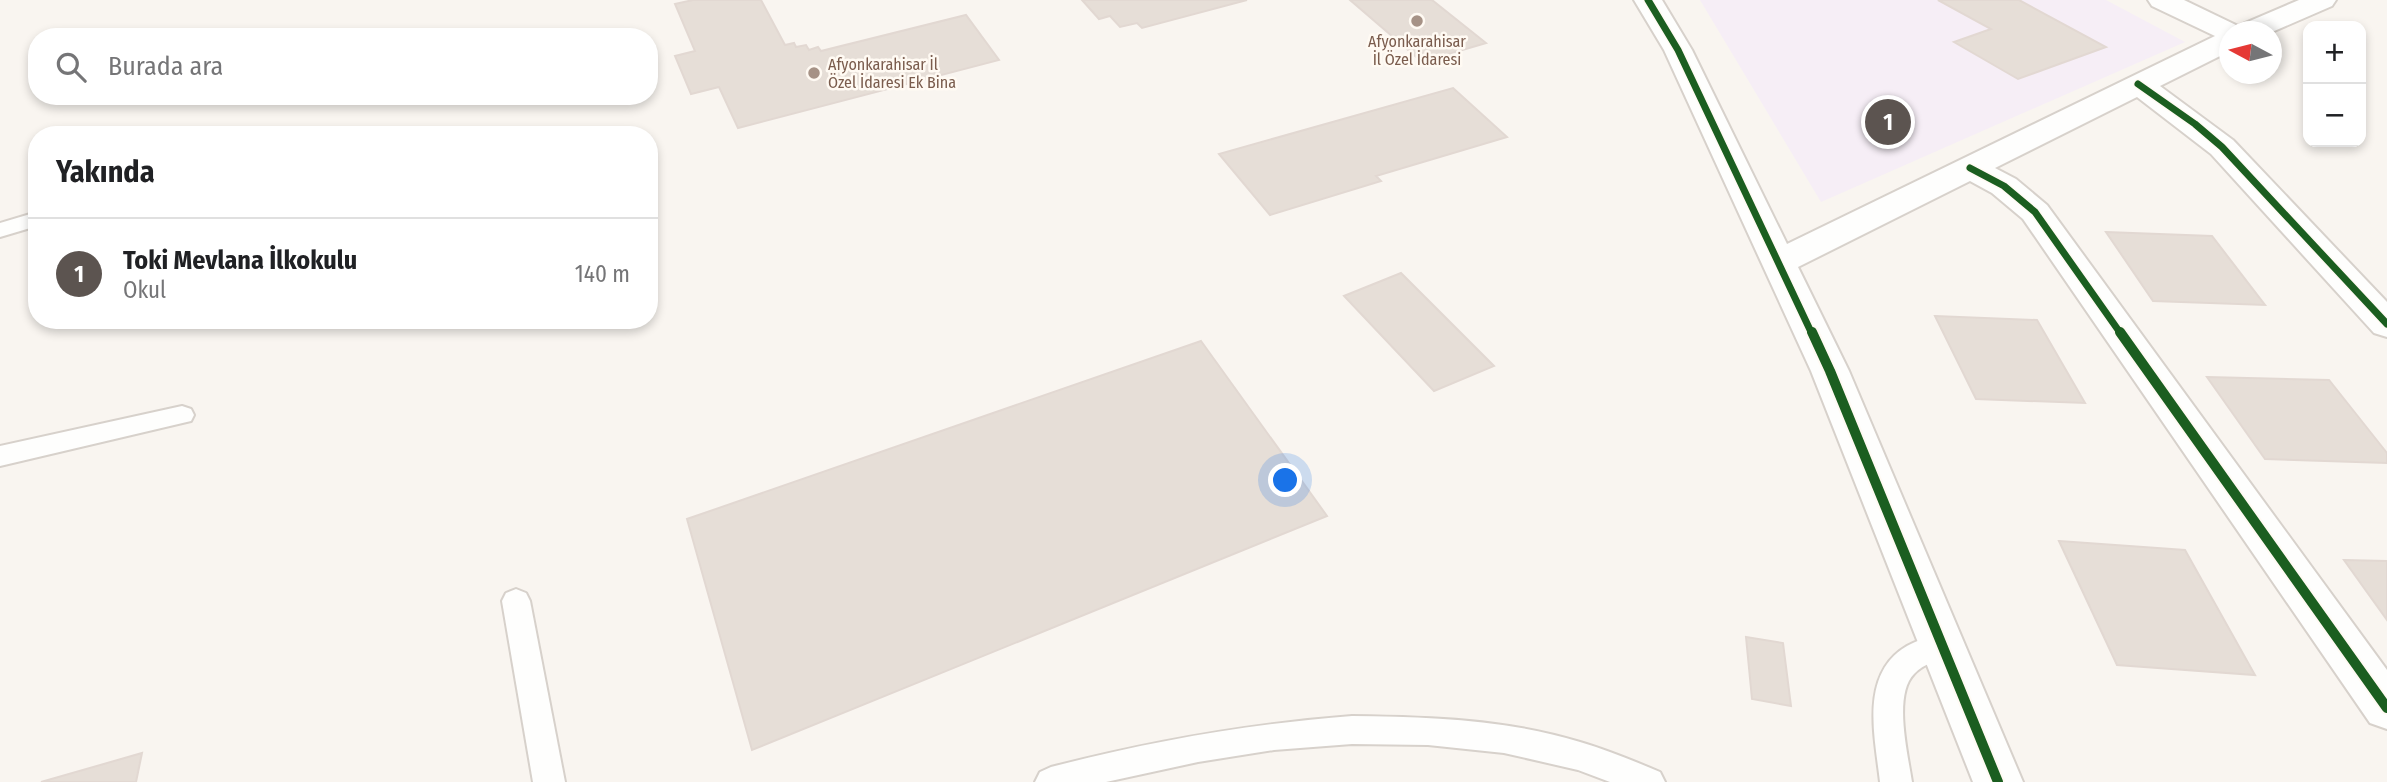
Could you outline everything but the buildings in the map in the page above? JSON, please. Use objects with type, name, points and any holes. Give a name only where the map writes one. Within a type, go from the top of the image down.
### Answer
[{"type":"street","points":[[1648,0],[1678,50],[1830,371],[1998,782]]},
{"type":"street","points":[[2162,0],[2219,28]]},
{"type":"street","points":[[2273,21],[2322,0]]},
{"type":"street","points":[[1779,262],[2219,45]]},
{"type":"street","points":[[2138,84],[2221,146],[2387,324]]},
{"type":"street","points":[[1970,168],[2004,186],[2035,212],[2387,708]]},
{"type":"lane","points":[[0,230],[28,222]]},
{"type":"lane","points":[[0,456],[182,415]]},
{"type":"lane","points":[[516,601],[549,782]]},
{"type":"lane","points":[[1896,782],[1888,700],[1891,680],[1912,655],[1942,646]]},
{"type":"lane","points":[[1051,782],[1117,763],[1193,747],[1328,733],[1411,731],[1483,735],[1535,745],[1587,759],[1648,782]]},
{"type":"shaded area","points":[[1700,0],[2106,0],[2185,42],[1821,202]]},
{"type":"cycle path","points":[[1648,0],[1678,50],[1830,371],[1998,782]]},
{"type":"cycle path","points":[[2138,84],[2195,124],[2222,147],[2387,324]]},
{"type":"cycle path","points":[[1970,168],[2004,186],[2035,212],[2387,708]]},
{"type":"place","name":"Afyonkarahisar İl Özel İdaresi","points":[[1417,21]]},
{"type":"place","name":"Afyonkarahisar İl Özel İdaresi Ek Bina","points":[[814,73]]},
{"type":"place","name":"Toki Mevlana İlkokulu","points":[[1888,122]]}]
